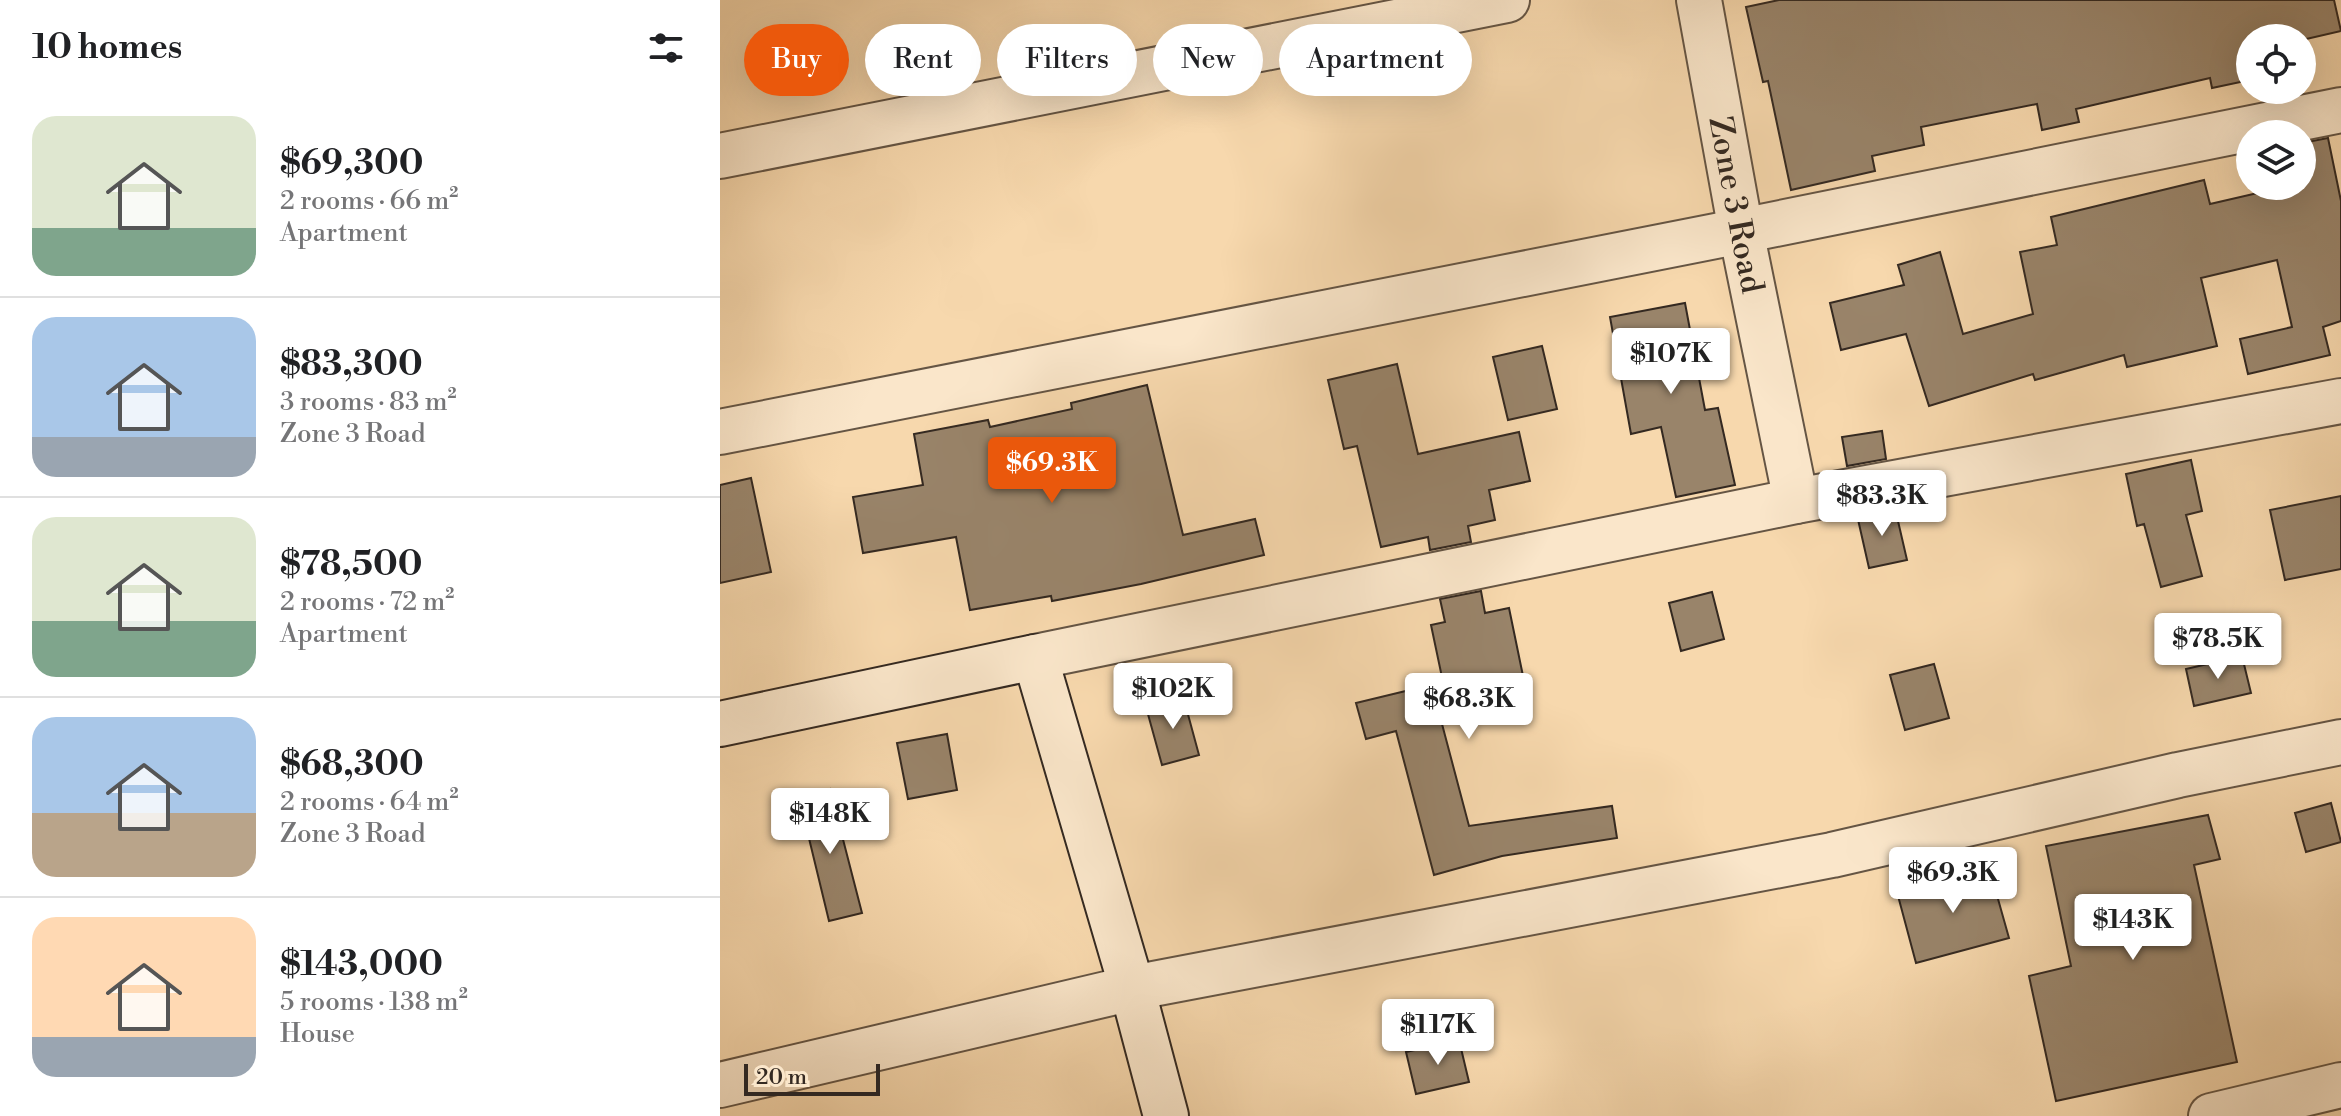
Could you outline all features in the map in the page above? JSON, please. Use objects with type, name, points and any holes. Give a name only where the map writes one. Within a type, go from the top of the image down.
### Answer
[{"type":"street","points":[[720,156],[1507,0]]},
{"type":"street","name":"Zone 3 Road","points":[[1699,0],[1741,231],[1796,501]]},
{"type":"street","points":[[720,432],[2341,110]]},
{"type":"street","points":[[720,724],[1796,501],[2341,401]]},
{"type":"street","points":[[1035,657],[1132,988],[1166,1116]]},
{"type":"street","points":[[720,1085],[1132,988],[1832,855],[2178,775],[2341,742]]},
{"type":"street","points":[[2211,1116],[2341,1085]]},
{"type":"building","points":[[1779,0],[2334,0],[2341,31],[2316,37],[2316,24],[2236,24],[2236,83],[2212,88],[2210,78],[2076,109],[2079,122],[2042,130],[2037,104],[1921,127],[1924,145],[1872,156],[1875,171],[1791,190],[1768,81],[1763,82],[1746,7]]},
{"type":"building","points":[[2328,138],[2341,201],[2341,321],[2323,327],[2330,355],[2248,374],[2240,339],[2292,327],[2277,260],[2201,278],[2217,346],[2127,367],[2124,355],[2035,380],[2033,374],[1929,406],[1906,334],[1841,350],[1830,303],[1904,285],[1898,265],[1940,252],[1963,334],[2033,314],[2020,252],[2057,245],[2051,217],[2204,180],[2210,204],[2236,198],[2316,200],[2316,140]]},
{"type":"building","points":[[1685,303],[1705,410],[1718,408],[1735,485],[1676,497],[1661,427],[1631,434],[1610,317]]},
{"type":"building","points":[[1542,346],[1557,409],[1508,420],[1493,357]]},
{"type":"building","points":[[1397,364],[1418,454],[1519,432],[1530,481],[1489,490],[1495,520],[1468,526],[1471,542],[1430,550],[1428,537],[1381,547],[1357,446],[1344,449],[1328,380]]},
{"type":"building","points":[[1147,385],[1183,535],[1255,519],[1264,555],[1052,601],[1051,596],[970,610],[956,537],[863,553],[853,497],[923,485],[914,434],[988,420],[990,427],[1072,409],[1071,403]]},
{"type":"building","points":[[1882,431],[1886,459],[1847,466],[1842,437]]},
{"type":"building","points":[[2191,460],[2202,511],[2186,515],[2202,576],[2161,587],[2144,524],[2137,526],[2126,474]]},
{"type":"building","points":[[751,478],[771,572],[720,583],[720,485]]},
{"type":"building","points":[[2341,496],[2341,569],[2285,580],[2270,510]]},
{"type":"building","points":[[1895,508],[1907,560],[1869,568],[1857,515]]},
{"type":"building","points":[[1481,591],[1485,613],[1509,608],[1529,705],[1442,724],[1469,826],[1612,806],[1617,838],[1502,856],[1434,875],[1396,731],[1366,739],[1356,703],[1443,682],[1431,625],[1445,622],[1440,599]]},
{"type":"building","points":[[1712,592],[1724,639],[1681,651],[1669,603]]},
{"type":"building","points":[[2242,656],[2251,693],[2194,706],[2186,669]]},
{"type":"building","points":[[1934,664],[1949,718],[1905,730],[1890,675]]},
{"type":"building","points":[[1183,696],[1199,755],[1162,765],[1146,707]]},
{"type":"building","points":[[947,734],[957,790],[908,799],[897,743]]},
{"type":"building","points":[[830,789],[862,913],[829,921],[799,797]]},
{"type":"building","points":[[2331,803],[2341,842],[2306,852],[2295,813]]},
{"type":"building","points":[[2208,815],[2220,859],[2194,865],[2237,1062],[2056,1101],[2029,976],[2071,966],[2046,846]]},
{"type":"building","points":[[1989,867],[2009,938],[1916,963],[1897,892]]},
{"type":"building","points":[[1459,1040],[1469,1082],[1416,1094],[1406,1052]]}]
